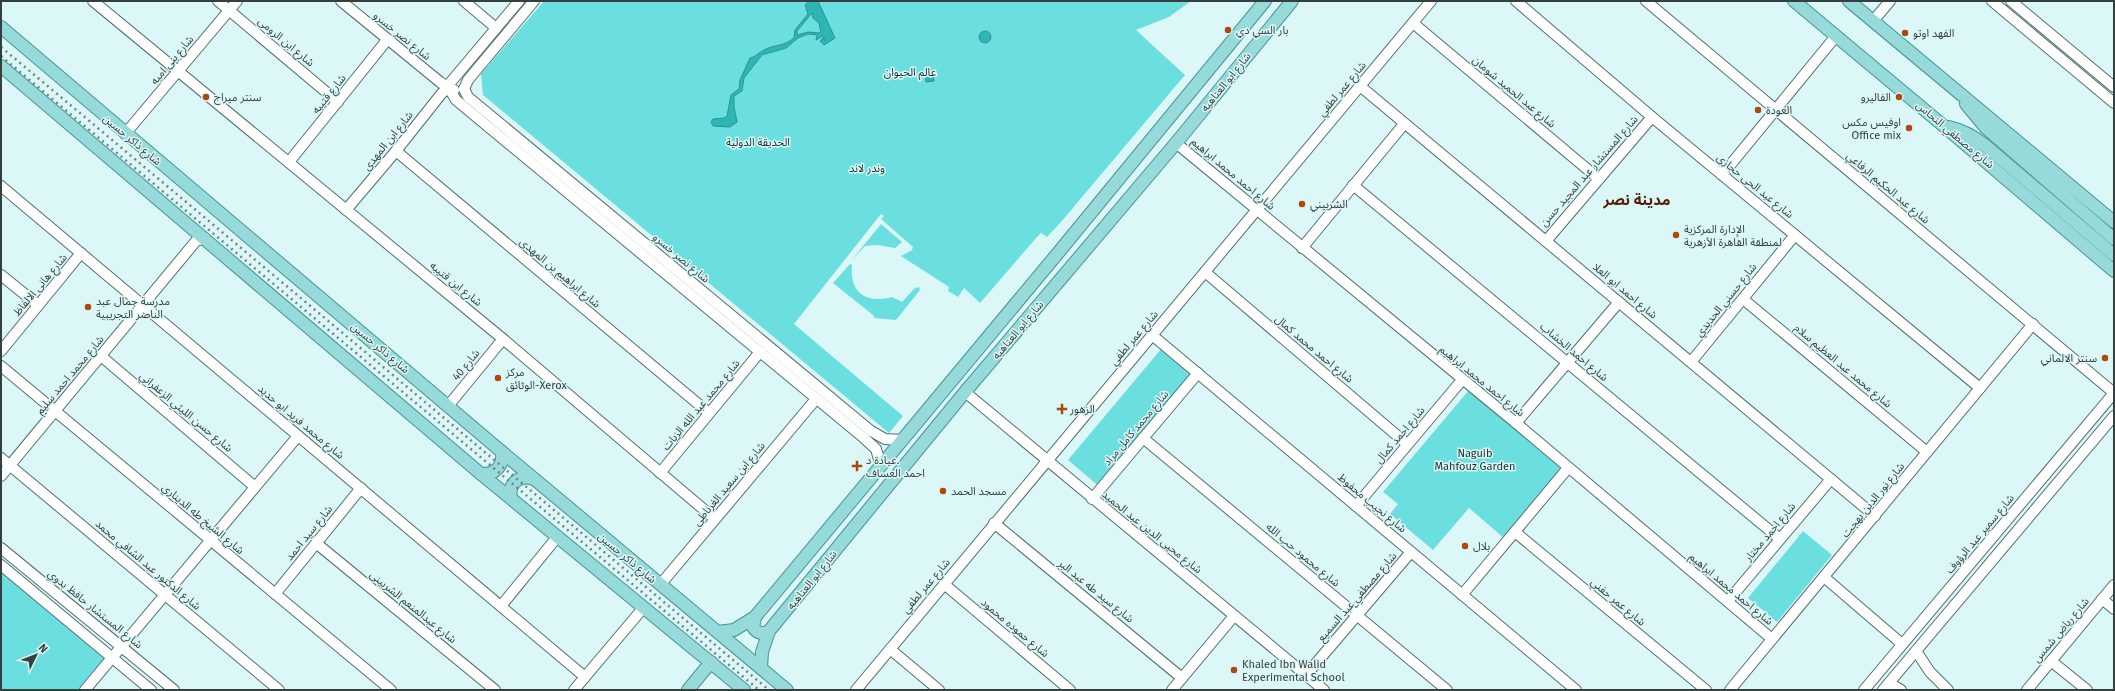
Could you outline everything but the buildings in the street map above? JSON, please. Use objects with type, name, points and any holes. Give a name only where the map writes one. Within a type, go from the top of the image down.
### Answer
[{"type":"main road","name":"شارع ابو العتاهيه","points":[[718,632],[734,630],[755,617],[1265,1]]},
{"type":"main road","name":"شارع ابو العتاهيه","points":[[761,668],[762,652],[769,632],[965,392],[1176,143],[1292,1]]},
{"type":"main road","name":"شارع مصطفي النحاس","points":[[1794,1],[1945,126],[2114,271]]},
{"type":"main road","points":[[1849,1],[2113,218]]},
{"type":"main road","name":"شارع ذاكر حسين","points":[[1,27],[125,134],[534,479],[787,690]]},
{"type":"main road","points":[[1,66],[481,474],[744,690]]},
{"type":"main road","points":[[1963,95],[1968,107],[1986,128],[2114,239]]},
{"type":"main road","points":[[1945,126],[1958,129],[1986,146],[2114,255]]},
{"type":"main road","points":[[481,474],[489,474],[496,470],[501,464],[502,452]]},
{"type":"main road","points":[[510,498],[510,490],[516,480],[526,477],[534,479]]},
{"type":"main road","points":[[755,617],[753,626],[757,632],[763,634],[769,632]]},
{"type":"main road","points":[[688,690],[711,662]]},
{"type":"street","name":"شارع ابن قتيبه","points":[[93,1],[503,339],[715,519]]},
{"type":"street","name":"شارع ابن الرومى","points":[[218,1],[338,102]]},
{"type":"street","name":"شارع بنى اميه","points":[[125,134],[237,1]]},
{"type":"street","name":"شارع نصر خسرو","points":[[341,1],[440,82],[445,91],[453,97],[464,97],[868,435],[876,449],[881,466]]},
{"type":"street","points":[[464,1],[496,28]]},
{"type":"street","name":"شارع ابن المهدى","points":[[346,210],[519,1]]},
{"type":"street","points":[[445,91],[464,97],[468,80],[534,1]]},
{"type":"street","name":"شارع عمر لطفي","points":[[856,690],[1431,1]]},
{"type":"street","name":"شارع عبد الحى حجازى","points":[[1516,1],[1652,117],[1980,388]]},
{"type":"street","name":"شارع عبد الحكيم الرفاعي","points":[[1646,1],[2114,393]]},
{"type":"street","points":[[1873,21],[1890,1]]},
{"type":"street","points":[[1992,1],[2114,103]]},
{"type":"street","points":[[2011,1],[2114,87]]},
{"type":"street","name":"شارع عبد الحميد شومان","points":[[1413,23],[1599,179]]},
{"type":"street","points":[[1722,175],[1836,36]]},
{"type":"street","name":"شارع قتيبه","points":[[289,162],[388,40]]},
{"type":"street","name":"شارع احمد ابو العلا","points":[[1360,86],[1875,516]]},
{"type":"street","name":"شارع نصر خسرو","points":[[464,97],[816,399],[868,435],[885,439],[902,440]]},
{"type":"street","name":"شارع المستشار عبد المجيد حسن","points":[[1546,241],[1652,117]]},
{"type":"street","points":[[1302,248],[1404,124]]},
{"type":"street","name":"شارع احمد محمد ابراهيم","points":[[1176,143],[1516,423],[1772,639]]},
{"type":"street","name":"شارع ابراهيم بن المهدى","points":[[396,151],[709,414]]},
{"type":"street","name":"شارع احمد الخشاب","points":[[1353,185],[1780,539]]},
{"type":"street","name":"شارع محمد فريد ابو حديد","points":[[1,186],[585,677]]},
{"type":"street","name":"شارع حسني الحديدي","points":[[1691,362],[1795,235]]},
{"type":"street","name":"شارع محمد احمد سليم","points":[[1,476],[196,242],[205,238]]},
{"type":"street","name":"شارع هانى الالفاظ","points":[[1,350],[81,253]]},
{"type":"street","name":"شارع احمد محمد كمال","points":[[1205,272],[1407,444]]},
{"type":"street","points":[[1,276],[38,305]]},
{"type":"street","name":"شارع محمد عبد العظيم سلام","points":[[1743,299],[1927,452]]},
{"type":"street","points":[[1516,423],[1619,302]]},
{"type":"street","name":"شارع نور الدين بهجت","points":[[1730,690],[2033,324]]},
{"type":"street","name":"شارع نجيب محفوظ","points":[[1152,335],[1576,690]]},
{"type":"street","name":"شارع 40","points":[[448,406],[503,339]]},
{"type":"street","name":"شارع محمد عبد الله الزيات","points":[[660,473],[760,352]]},
{"type":"street","name":"شارع حسن الليثي الزعفراني","points":[[101,356],[255,487]]},
{"type":"street","name":"شارع الشيخ طه الديناري","points":[[1,366],[391,690]]},
{"type":"street","name":"شارع محمد كامل مراد","points":[[1092,499],[1198,373]]},
{"type":"street","name":"شارع احمد كمال","points":[[1356,506],[1462,380]]},
{"type":"street","name":"شارع محيى الدين عبد الحميد","points":[[965,392],[1092,499],[1324,690]]},
{"type":"street","name":"شارع سمير عبد الرؤوف","points":[[1864,690],[2114,393]]},
{"type":"street","name":"شارع ابن سعيد الغرناطى","points":[[660,585],[816,399]]},
{"type":"street","points":[[1901,690],[1886,686],[2114,416]]},
{"type":"street","points":[[85,690],[298,436]]},
{"type":"street","name":"شارع محمود حب الله","points":[[1143,438],[1447,690]]},
{"type":"street","name":"شارع الدكتور عبد الشافي محمد","points":[[1,458],[279,690]]},
{"type":"street","points":[[1462,595],[1568,468]]},
{"type":"street","name":"شارع احمد مختار","points":[[1728,601],[1831,479]]},
{"type":"street","name":"شارع سيد احمد","points":[[275,594],[361,488]]},
{"type":"street","name":"شارع سيد طه عبد البر","points":[[994,523],[1182,678]]},
{"type":"street","name":"شارع عمر حفني","points":[[1515,532],[1706,690]]},
{"type":"street","points":[[500,606],[558,536]]},
{"type":"street","name":"شارع عبدالمنعم الشربينى","points":[[316,544],[495,690]]},
{"type":"street","name":"شارع المستشار حافظ بدوي","points":[[1,548],[174,690]]},
{"type":"street","name":"شارع مصطفي عبد السميع","points":[[1306,675],[1411,552]]},
{"type":"street","points":[[1,565],[151,690]]},
{"type":"street","points":[[1824,577],[1902,644]]},
{"type":"street","name":"شارع حموده محمود","points":[[944,584],[1070,690]]},
{"type":"street","name":"شارع رياض شمس","points":[[2027,690],[2114,585]]},
{"type":"street","points":[[2102,599],[2114,608]]},
{"type":"street","points":[[574,690],[644,607]]},
{"type":"street","points":[[1172,690],[1234,616]]},
{"type":"street","points":[[890,649],[938,690]]},
{"type":"street","points":[[1916,651],[1930,672],[1948,690]]},
{"type":"street","points":[[2052,660],[2087,690]]},
{"type":"green space","name":"الحديقة الدولية","points":[[544,1],[1191,1],[1169,17],[1136,30],[1185,75],[1061,222],[1047,237],[1041,233],[1037,237],[980,303],[964,288],[958,297],[948,291],[949,287],[901,256],[912,250],[913,247],[881,219],[884,216],[881,214],[794,324],[903,416],[889,433],[483,95],[481,74]]},
{"type":"green space","points":[[881,224],[902,242],[895,248],[877,245],[865,246],[851,261]]},
{"type":"green space","points":[[850,264],[852,265],[853,283],[862,294],[868,297],[883,299],[892,297],[902,302],[915,288],[919,287],[920,290],[896,320],[874,318],[873,315],[833,283]]},
{"type":"green space","points":[[1162,348],[1193,376],[1101,488],[1068,460]]},
{"type":"green space","name":"Naguib Mahfouz Garden","points":[[1469,390],[1563,470],[1505,539],[1469,508],[1433,550],[1390,514],[1398,504],[1383,492]]},
{"type":"green space","points":[[1803,531],[1832,555],[1777,622],[1748,598]]},
{"type":"green space","points":[[1,570],[106,658],[80,690],[1,690]]},
{"type":"shaded area","points":[[809,1],[818,1],[835,38],[824,45],[820,41],[823,38],[825,41],[823,36],[816,40],[817,35],[808,34],[798,38],[786,48],[762,55],[744,78],[742,91],[734,96],[734,107],[737,122],[730,127],[713,126],[711,122],[713,119],[724,118],[727,116],[731,95],[739,89],[740,80],[750,58],[768,48],[786,43],[794,38],[795,30],[808,14],[805,5]],"holes":[[[812,13],[813,18],[819,23],[821,33],[808,32],[797,35],[797,31]]]},
{"type":"shaded area","points":[[983,31],[987,31],[991,37],[987,43],[983,43],[979,39],[979,35]]},
{"type":"shaded area","points":[[932,70],[934,81],[926,82],[925,71]]},
{"type":"railway","points":[[1,47],[769,690]]},
{"type":"railway","points":[[1,56],[759,690]]},
{"type":"place","name":"بار السي دي","points":[[1228,30]]},
{"type":"place","name":"الفهد اوتو","points":[[1905,33]]},
{"type":"place","name":"سنتر ميراج","points":[[206,97]]},
{"type":"place","name":"الفاليرو","points":[[1899,97]]},
{"type":"place","name":"العودة","points":[[1758,110]]},
{"type":"place","name":"اوفيس مكس Office mix","points":[[1909,128]]},
{"type":"place","name":"الشربيني","points":[[1302,204]]},
{"type":"place","name":"الإدارة المركزية لمنطقة القاهرة الأزهرية","points":[[1676,235]]},
{"type":"place","name":"مدرسة جمال عبد الناصر التجريبية","points":[[88,307]]},
{"type":"place","name":"سنتر الالماني","points":[[2105,358]]},
{"type":"place","name":"مركز الوثائق-Xerox","points":[[498,378]]},
{"type":"place","name":"الزهور","points":[[1062,409]]},
{"type":"place","name":"عيادة د. احمد العساف","points":[[857,466]]},
{"type":"place","name":"مسجد الحمد","points":[[943,491]]},
{"type":"place","name":"بلال","points":[[1465,546]]},
{"type":"place","name":"Khaled Ibn Walid Experimental School","points":[[1234,670]]},
{"type":"district","name":"مدينة نصر","points":[[1637,200]]},
{"type":"park label","name":"عالم الحيوان","points":[[910,72]]},
{"type":"park label","name":"وندر لاند","points":[[867,168]]}]
